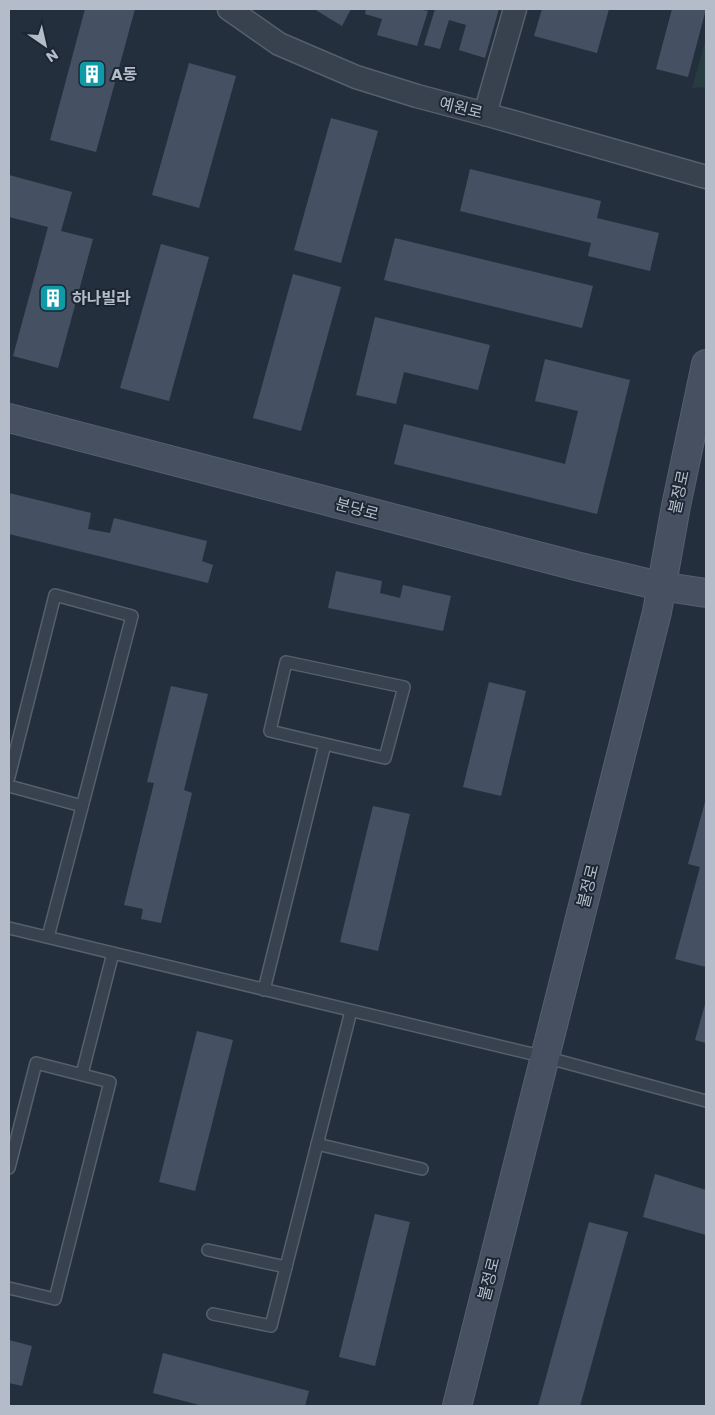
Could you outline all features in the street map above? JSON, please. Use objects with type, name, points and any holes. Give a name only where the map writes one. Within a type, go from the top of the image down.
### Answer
[{"type":"main road","name":"불정로","points":[[457,1406],[657,612],[660,586],[706,364]]},
{"type":"main road","name":"분당로","points":[[9,418],[570,564],[660,586],[706,593]]},
{"type":"street","name":"예원로","points":[[229,9],[279,44],[337,70],[386,88],[486,114],[706,177]]},
{"type":"street","points":[[486,114],[515,9]]},
{"type":"lane","points":[[9,778],[55,595],[132,616],[48,937]]},
{"type":"lane","points":[[286,662],[404,686],[385,758],[325,744],[270,731],[286,662]]},
{"type":"lane","points":[[264,990],[325,744]]},
{"type":"lane","points":[[9,786],[82,806]]},
{"type":"lane","points":[[9,928],[545,1057],[706,1101]]},
{"type":"lane","points":[[82,1074],[113,953]]},
{"type":"lane","points":[[213,1314],[271,1326],[351,1011]]},
{"type":"lane","points":[[9,1168],[36,1063],[110,1082],[55,1299],[9,1288]]},
{"type":"lane","points":[[317,1144],[422,1169]]},
{"type":"lane","points":[[208,1250],[286,1267]]},
{"type":"green space","points":[[706,39],[706,87],[692,88]]},
{"type":"building","name":"A동","points":[[85,9],[135,9],[96,152],[50,140]]},
{"type":"building","points":[[314,9],[351,9],[342,26]]},
{"type":"building","points":[[366,9],[418,9],[428,11],[417,46],[377,35],[382,19],[365,14]]},
{"type":"building","points":[[435,9],[499,9],[485,58],[459,50],[466,25],[449,20],[440,49],[424,45]]},
{"type":"building","points":[[542,9],[609,9],[597,53],[534,36]]},
{"type":"building","points":[[672,9],[706,9],[688,77],[656,69]]},
{"type":"building","points":[[189,63],[236,76],[199,208],[152,195]]},
{"type":"building","points":[[331,118],[378,131],[341,263],[294,250]]},
{"type":"building","points":[[470,169],[601,201],[597,218],[659,233],[650,271],[588,256],[591,243],[460,211]]},
{"type":"building","name":"하나빌라","points":[[9,175],[72,192],[61,231],[93,239],[58,368],[13,356],[48,227],[9,217]]},
{"type":"building","points":[[395,238],[593,286],[582,328],[384,280]]},
{"type":"building","points":[[161,244],[209,257],[169,401],[120,388]]},
{"type":"building","points":[[293,274],[341,287],[301,431],[253,418]]},
{"type":"building","points":[[375,317],[490,345],[478,390],[404,372],[396,404],[356,395]]},
{"type":"building","points":[[545,359],[630,380],[597,514],[394,464],[404,424],[565,464],[578,411],[535,401]]},
{"type":"building","points":[[9,493],[91,513],[88,529],[110,533],[114,518],[207,541],[202,561],[213,565],[208,583],[9,534]]},
{"type":"building","points":[[336,571],[382,581],[380,593],[400,598],[403,585],[451,596],[443,631],[328,608]]},
{"type":"building","points":[[489,682],[526,691],[501,796],[463,787]]},
{"type":"building","points":[[171,686],[208,694],[184,790],[192,793],[161,923],[141,919],[143,909],[124,905],[154,783],[147,782]]},
{"type":"building","points":[[706,798],[706,967],[675,959],[700,867],[688,864]]},
{"type":"building","points":[[373,806],[410,814],[378,951],[340,942]]},
{"type":"building","points":[[706,1001],[706,1043],[695,1040]]},
{"type":"building","points":[[197,1031],[233,1040],[195,1191],[159,1182]]},
{"type":"building","points":[[655,1174],[706,1190],[706,1235],[643,1217]]},
{"type":"building","points":[[375,1214],[410,1222],[375,1366],[339,1357]]},
{"type":"building","points":[[589,1222],[628,1232],[580,1406],[538,1406]]},
{"type":"building","points":[[9,1340],[32,1346],[22,1386],[9,1383]]},
{"type":"building","points":[[163,1353],[309,1391],[305,1406],[203,1406],[153,1393]]},
{"type":"place","name":"A동","points":[[92,74]]},
{"type":"place","name":"하나빌라","points":[[53,298]]}]
